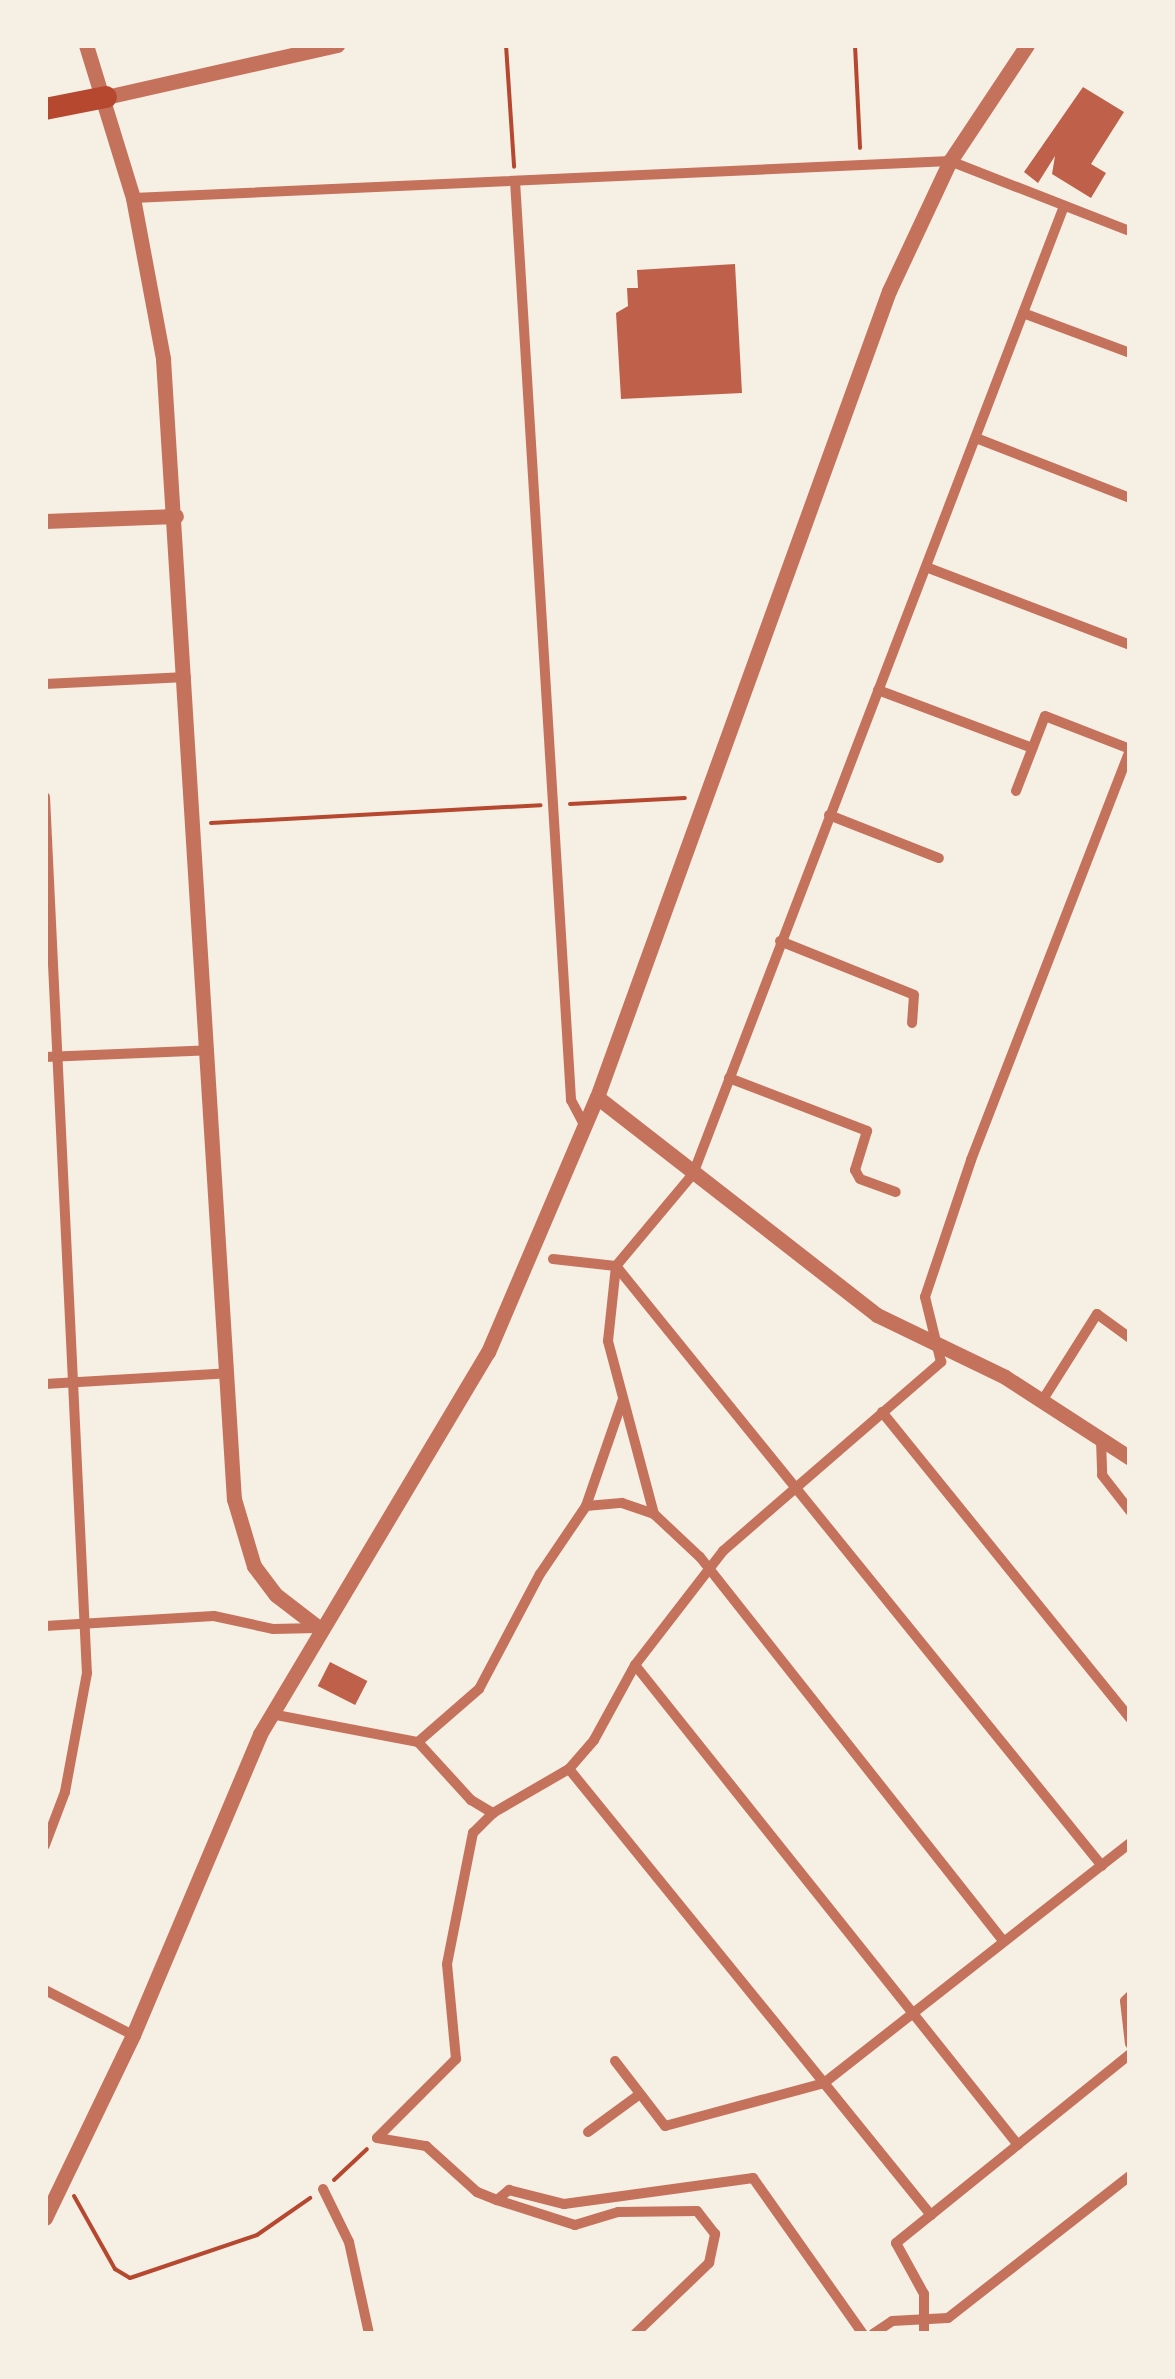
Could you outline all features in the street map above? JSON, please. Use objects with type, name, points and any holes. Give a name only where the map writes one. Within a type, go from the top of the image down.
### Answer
[{"type":"highway","points":[[45,110],[106,98]]},
{"type":"street","points":[[86,45],[106,98],[133,198],[163,359],[211,1050],[234,1498],[243,1539],[276,1595],[319,1628]]},
{"type":"street","points":[[106,98],[337,45]]},
{"type":"street","points":[[45,2218],[134,2035],[271,1714],[319,1628],[488,1352],[597,1097],[888,292],[950,161],[1027,45]]},
{"type":"street","points":[[133,198],[950,161],[1129,228]]},
{"type":"street","points":[[515,181],[570,1100],[584,1124]]},
{"type":"street","points":[[654,1514],[608,1341],[616,1266],[693,1174],[1064,206]]},
{"type":"street","points":[[1024,314],[1130,353]]},
{"type":"street","points":[[976,438],[1130,498]]},
{"type":"street","points":[[45,521],[176,516]]},
{"type":"street","points":[[926,567],[1130,645]]},
{"type":"street","points":[[45,684],[186,677]]},
{"type":"street","points":[[878,690],[1032,748]]},
{"type":"street","points":[[377,2138],[456,2059],[447,1964],[458,1888],[473,1833],[492,1813],[569,1769],[594,1740],[635,1665],[709,1568],[941,1362],[941,1344],[924,1297],[970,1160],[1127,768],[1130,750],[1045,716],[1016,791]]},
{"type":"street","points":[[45,797],[51,1056],[87,1624],[80,1733],[45,1846]]},
{"type":"street","points":[[829,816],[939,858]]},
{"type":"street","points":[[780,941],[914,994],[912,1023]]},
{"type":"street","points":[[51,1056],[211,1050]]},
{"type":"street","points":[[729,1078],[867,1131],[855,1170],[860,1179],[896,1192]]},
{"type":"street","points":[[597,1097],[877,1315],[941,1344],[1042,1401],[1130,1458]]},
{"type":"street","points":[[553,1259],[616,1266],[1102,1866]]},
{"type":"street","points":[[1042,1401],[1097,1314],[1130,1338]]},
{"type":"street","points":[[45,1384],[228,1373]]},
{"type":"street","points":[[418,1742],[479,1689],[540,1574],[586,1506],[624,1398]]},
{"type":"street","points":[[882,1412],[1130,1718]]},
{"type":"street","points":[[1102,1440],[1102,1475],[1130,1511]]},
{"type":"street","points":[[586,1506],[611,1502],[654,1514],[709,1568],[1002,1938]]},
{"type":"street","points":[[45,1626],[214,1616],[273,1629],[319,1628]]},
{"type":"street","points":[[635,1665],[1018,2144]]},
{"type":"street","points":[[271,1714],[418,1742],[470,1800],[492,1813]]},
{"type":"street","points":[[569,1769],[930,2215]]},
{"type":"street","points":[[615,2060],[666,2126],[824,2083],[1002,1938],[1014,1938],[1130,1844]]},
{"type":"street","points":[[45,1990],[134,2035]]},
{"type":"street","points":[[1130,1996],[1130,2044]]},
{"type":"street","points":[[924,2334],[924,2294],[896,2243],[1130,2054]]},
{"type":"street","points":[[588,2132],[640,2094]]},
{"type":"street","points":[[377,2138],[426,2146],[477,2192],[576,2226],[618,2212],[697,2211],[715,2234],[709,2263],[635,2334]]},
{"type":"street","points":[[873,2334],[892,2320],[948,2318],[1130,2176]]},
{"type":"street","points":[[497,2200],[509,2190],[564,2204],[753,2178],[863,2334]]},
{"type":"street","points":[[323,2190],[349,2242],[369,2334]]},
{"type":"path","points":[[506,45],[515,181]]},
{"type":"path","points":[[855,45],[861,163]]},
{"type":"path","points":[[196,824],[706,797]]},
{"type":"path","points":[[65,2180],[115,2270],[130,2278],[258,2235],[323,2190],[377,2138]]},
{"type":"building","points":[[1083,87],[1124,112],[1091,164],[1106,173],[1091,198],[1052,174],[1055,156],[1038,183],[1024,172]]},
{"type":"building","points":[[735,264],[742,393],[621,399],[616,313],[628,306],[627,288],[638,288],[637,270]]},
{"type":"building","points":[[330,1662],[367,1681],[355,1705],[318,1686]]}]
